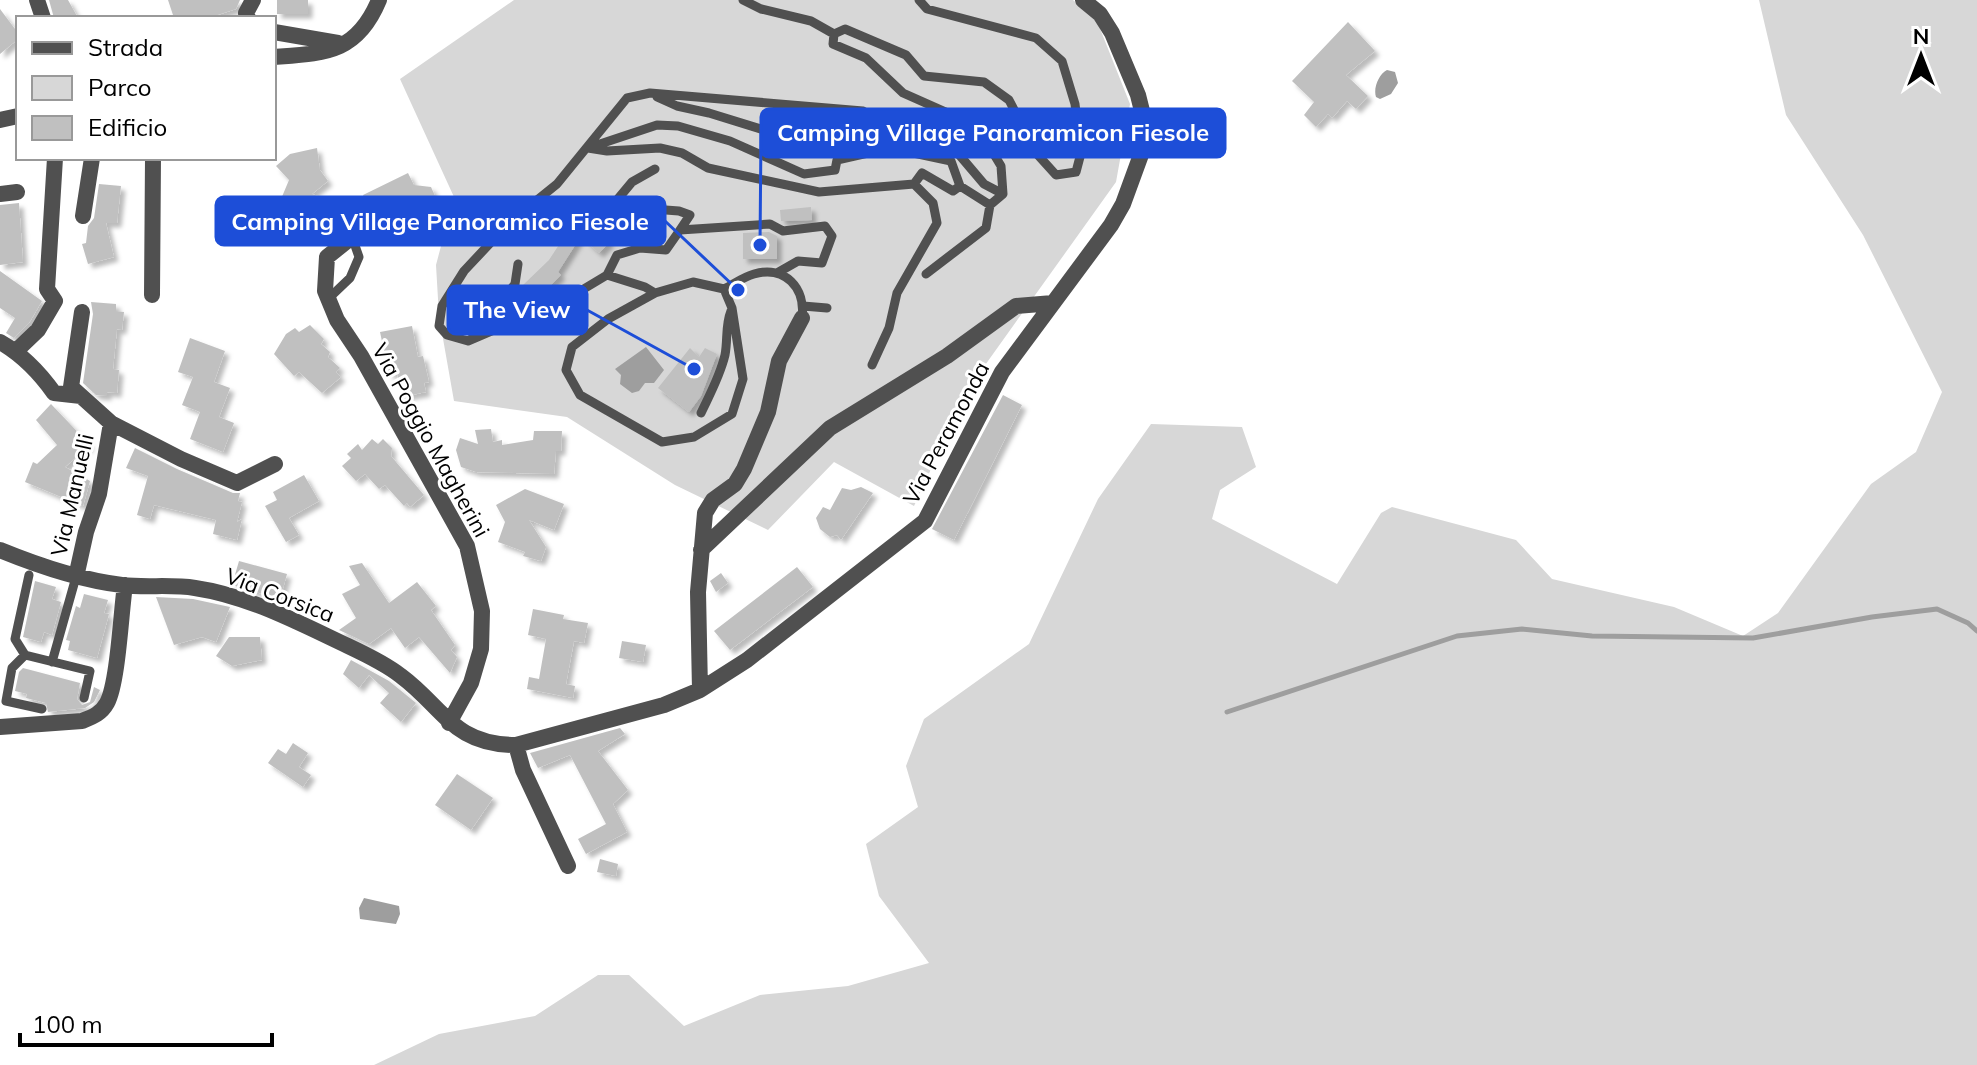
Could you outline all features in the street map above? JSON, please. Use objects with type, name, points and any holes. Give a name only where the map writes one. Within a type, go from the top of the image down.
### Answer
[{"type":"street","points":[[276,57],[305,55],[348,45],[366,27],[379,0]]},
{"type":"street","name":"Via Peramonda","points":[[516,745],[664,705],[700,690],[747,660],[925,521],[1002,372],[1091,255],[1123,204],[1137,166],[1144,134],[1138,95],[1112,33],[1100,14],[1083,0]]},
{"type":"street","points":[[276,32],[348,45]]},
{"type":"street","points":[[16,351],[38,330],[54,307],[55,301],[47,289],[47,282],[55,160]]},
{"type":"street","points":[[83,216],[92,160]]},
{"type":"street","points":[[152,295],[153,160]]},
{"type":"street","name":"Via Poggio Magherini","points":[[352,237],[327,257],[325,291],[337,320],[361,356],[467,546],[482,611],[481,649],[471,683],[449,723]]},
{"type":"street","points":[[701,550],[830,428],[947,356],[1016,306],[1053,303]]},
{"type":"street","points":[[81,396],[71,387],[82,312]]},
{"type":"street","points":[[700,690],[698,625],[701,550],[708,507],[735,484],[744,469],[768,412],[779,361],[802,312]]},
{"type":"street","points":[[0,342],[16,351],[43,377],[54,393],[81,396]]},
{"type":"street","name":"Via Manuelli","points":[[81,396],[111,423],[181,459],[237,483],[275,464]]},
{"type":"street","name":"Via Manuelli","points":[[76,577],[99,494],[111,423]]},
{"type":"street","name":"Via Corsica","points":[[0,550],[76,577],[125,585],[194,587],[249,602],[353,648],[401,676],[449,723],[474,737],[503,745],[516,745]]},
{"type":"street","points":[[0,727],[82,721],[105,707],[112,687],[125,585]]},
{"type":"street","points":[[516,745],[523,770],[568,866]]},
{"type":"lane","points":[[743,0],[761,9],[811,21],[834,34]]},
{"type":"lane","points":[[834,34],[845,29],[906,55],[924,76],[984,82],[1009,100],[1037,154],[1056,175],[1076,172],[1081,153],[1075,104],[1062,61],[1036,38],[927,9],[919,0]]},
{"type":"lane","points":[[834,34],[833,44],[866,58],[903,93],[948,113],[986,141],[1001,166],[1003,194]]},
{"type":"lane","points":[[612,206],[679,211],[690,215],[666,250],[640,248],[617,255],[607,275],[567,299],[470,341],[447,335],[439,326],[442,306],[464,271],[510,222],[557,184],[627,98],[650,93],[863,111],[884,125],[956,151],[984,184],[1003,194]]},
{"type":"lane","points":[[650,93],[677,106],[819,147],[859,133],[863,111]]},
{"type":"lane","points":[[588,148],[657,125],[678,126],[730,141],[804,174],[835,170],[837,160],[890,148],[951,161],[960,186],[990,205]]},
{"type":"lane","points":[[588,148],[607,151],[660,148],[682,153],[708,168],[819,192],[914,184],[922,173],[953,191],[960,186]]},
{"type":"lane","points":[[578,230],[612,206],[632,182],[655,169]]},
{"type":"lane","points":[[872,365],[889,328],[897,293],[937,223],[933,203],[914,184]]},
{"type":"lane","points":[[926,274],[986,228],[990,205],[1003,194]]},
{"type":"lane","points":[[680,230],[770,224],[783,231],[825,226],[832,236],[822,263],[798,261],[777,273]]},
{"type":"lane","points":[[328,299],[350,278],[359,257],[352,237]]},
{"type":"lane","points":[[470,341],[515,284],[518,264]]},
{"type":"lane","points":[[724,289],[732,308],[743,379],[732,414],[694,437],[662,442],[580,395],[566,370],[572,347],[608,319],[655,293],[693,282],[724,289],[753,274],[777,273],[793,280],[802,312],[827,308]]},
{"type":"lane","points":[[607,275],[655,293]]},
{"type":"lane","points":[[701,413],[720,374],[726,350],[725,325],[732,308]]},
{"type":"lane","points":[[29,575],[15,639],[25,655],[90,671],[84,698]]},
{"type":"lane","points":[[52,662],[76,577]]},
{"type":"lane","points":[[25,655],[12,668],[6,701],[42,709]]},
{"type":"green space","points":[[514,0],[1073,0],[1097,21],[1130,104],[1116,182],[968,389],[914,506],[834,462],[768,530],[675,485],[567,417],[454,401],[439,316],[436,265],[454,197],[400,79]]},
{"type":"green space","points":[[1759,0],[1977,0],[1977,1065],[374,1065],[439,1034],[535,1016],[598,975],[629,975],[684,1026],[760,995],[848,986],[929,963],[879,896],[866,844],[918,807],[906,766],[924,719],[1029,644],[1098,499],[1151,424],[1242,427],[1256,467],[1220,490],[1212,519],[1337,584],[1381,513],[1392,507],[1516,540],[1552,579],[1674,607],[1743,636],[1778,613],[1871,484],[1916,452],[1942,392],[1863,235],[1786,115]]},
{"type":"shaded area","points":[[1387,70],[1395,72],[1398,83],[1391,94],[1380,99],[1376,97],[1376,86]]},
{"type":"shaded area","points":[[646,347],[664,370],[654,383],[645,383],[639,391],[632,393],[620,384],[621,375],[615,369]]},
{"type":"shaded area","points":[[364,898],[399,906],[396,924],[360,919],[359,908]]},
{"type":"building","points":[[49,0],[68,0],[77,16],[53,16]]},
{"type":"building","points":[[168,0],[240,0],[236,9],[214,16],[173,16]]},
{"type":"building","points":[[277,0],[308,0],[308,14],[277,14]]},
{"type":"building","points":[[0,9],[16,30],[16,41],[0,54]]},
{"type":"building","points":[[1348,22],[1375,51],[1346,75],[1368,96],[1356,109],[1347,101],[1332,118],[1328,114],[1316,127],[1304,115],[1314,102],[1292,81]]},
{"type":"building","points":[[317,148],[320,170],[328,181],[312,194],[328,200],[323,213],[335,218],[326,233],[315,228],[314,234],[305,230],[302,238],[274,227],[279,213],[276,211],[289,180],[276,166],[290,154]]},
{"type":"building","points":[[408,173],[414,185],[431,187],[440,207],[411,221],[408,214],[370,213],[363,195]]},
{"type":"building","points":[[99,184],[121,186],[117,223],[106,223],[114,257],[88,264],[82,244],[86,243],[88,226],[94,218]]},
{"type":"building","points":[[19,203],[23,262],[0,265],[0,205]]},
{"type":"building","points":[[811,207],[812,220],[781,221],[780,210]]},
{"type":"building","points":[[597,229],[610,242],[599,253],[585,240]]},
{"type":"building","points":[[568,231],[579,239],[558,272],[561,275],[537,299],[523,285],[549,260]]},
{"type":"building","points":[[769,232],[777,236],[777,259],[743,259],[743,233]]},
{"type":"building","points":[[0,271],[42,301],[29,323],[14,338],[6,333],[15,318],[0,308]]},
{"type":"building","points":[[91,302],[116,304],[116,311],[124,312],[122,330],[117,329],[113,369],[119,370],[117,393],[107,392],[107,396],[96,395],[83,383],[93,314]]},
{"type":"building","points":[[310,325],[324,339],[321,344],[330,352],[328,357],[340,368],[336,372],[341,377],[322,393],[299,372],[294,376],[274,354],[286,334],[295,328],[299,332]]},
{"type":"building","points":[[412,326],[418,357],[423,356],[429,382],[424,383],[426,392],[402,397],[397,373],[389,375],[380,332]]},
{"type":"building","points":[[190,338],[225,351],[214,382],[230,388],[219,417],[234,423],[223,452],[190,439],[200,412],[182,405],[193,377],[178,372]]},
{"type":"building","points":[[690,348],[699,357],[705,348],[717,354],[701,396],[689,412],[658,388]]},
{"type":"building","points":[[1003,395],[1022,405],[954,540],[932,529]]},
{"type":"building","points":[[51,404],[90,445],[65,467],[90,481],[83,506],[25,482],[33,462],[37,464],[57,445],[36,420]]},
{"type":"building","points":[[491,429],[493,442],[502,440],[502,445],[533,440],[534,431],[562,431],[561,451],[556,451],[554,474],[476,472],[461,467],[456,450],[460,438],[478,444],[475,430]]},
{"type":"building","points":[[372,439],[378,444],[383,439],[392,448],[391,456],[424,495],[410,507],[407,503],[404,506],[385,485],[379,489],[365,474],[356,481],[342,466],[351,458],[347,454],[358,444],[362,450]]},
{"type":"building","points":[[135,448],[233,493],[240,493],[238,501],[242,502],[237,522],[242,519],[237,540],[213,534],[216,520],[154,505],[150,519],[137,515],[148,476],[126,468]]},
{"type":"building","points":[[304,475],[319,501],[289,518],[299,535],[286,542],[265,506],[277,500],[273,492]]},
{"type":"building","points":[[861,487],[873,493],[841,540],[837,535],[830,537],[820,529],[816,518],[823,507],[830,510],[842,488],[851,490]]},
{"type":"building","points":[[525,489],[564,504],[554,530],[529,520],[546,547],[541,561],[523,556],[525,552],[498,542],[505,522],[496,505]]},
{"type":"building","points":[[239,561],[287,574],[280,599],[232,585]]},
{"type":"building","points":[[362,563],[389,603],[417,582],[436,606],[431,610],[455,645],[451,650],[457,657],[450,673],[419,637],[405,648],[391,628],[369,644],[339,630],[356,618],[342,594],[360,585],[349,566]]},
{"type":"building","points":[[797,567],[813,587],[730,650],[714,631]]},
{"type":"building","points":[[721,573],[728,583],[716,592],[710,581]]},
{"type":"building","points":[[35,581],[56,587],[52,599],[61,602],[52,635],[44,632],[41,642],[23,637]]},
{"type":"building","points":[[84,594],[108,600],[104,613],[109,614],[97,658],[68,650],[70,641],[66,640],[76,606],[80,608]]},
{"type":"building","points":[[156,597],[193,599],[230,607],[216,642],[202,637],[174,645]]},
{"type":"building","points":[[533,609],[588,623],[584,643],[574,641],[566,684],[575,686],[573,698],[527,689],[529,677],[539,679],[546,639],[528,635]]},
{"type":"building","points":[[229,637],[260,637],[262,660],[232,666],[216,656]]},
{"type":"building","points":[[622,641],[646,645],[643,662],[619,658]]},
{"type":"building","points":[[351,660],[389,681],[416,703],[401,722],[380,703],[389,693],[369,675],[359,688],[343,674]]},
{"type":"building","points":[[23,668],[80,683],[77,699],[82,705],[90,702],[94,687],[100,690],[94,702],[85,708],[48,712],[46,703],[26,698],[27,694],[15,691],[19,672]]},
{"type":"building","points":[[620,728],[625,734],[598,751],[628,790],[613,804],[627,832],[586,854],[578,839],[606,824],[570,755],[538,768],[530,753]]},
{"type":"building","points":[[293,743],[308,753],[299,767],[311,775],[303,787],[268,763],[278,749],[286,754]]},
{"type":"building","points":[[457,774],[493,798],[471,830],[435,805]]},
{"type":"building","points":[[600,859],[618,864],[616,876],[597,872]]},
{"type":"waterway","points":[[1227,712],[1457,636],[1522,629],[1592,636],[1753,638],[1937,609],[1968,623],[1977,631]]},
{"type":"place","name":"Camping Village Panoramicon Fiesole","points":[[760,245]]},
{"type":"place","name":"Camping Village Panoramico Fiesole","points":[[738,290]]},
{"type":"place","name":"The View","points":[[694,369]]}]
